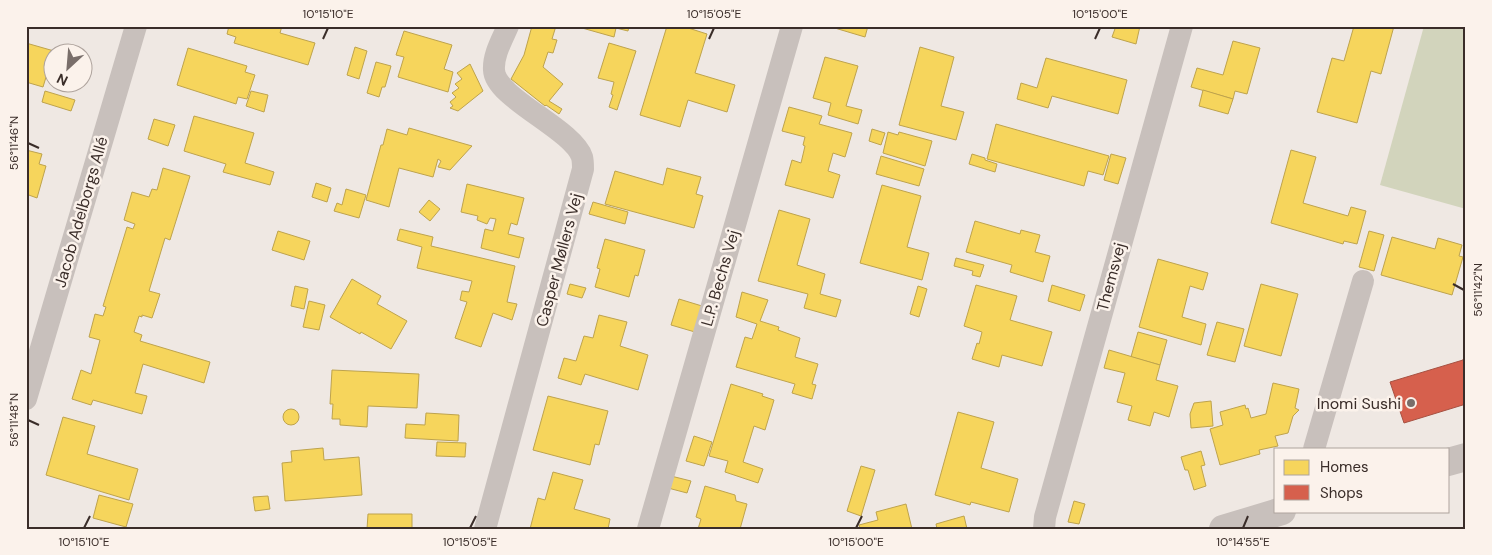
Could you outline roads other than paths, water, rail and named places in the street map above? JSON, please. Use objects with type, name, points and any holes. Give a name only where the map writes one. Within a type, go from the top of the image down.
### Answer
[{"type":"street","name":"Jacob Adelborgs Allé","points":[[26,399],[136,26]]},
{"type":"street","name":"Casper Møllers Vej","points":[[485,529],[583,169],[582,157],[565,136],[512,95],[500,83],[494,72],[495,60],[508,26]]},
{"type":"street","name":"L.P. Bechs Vej","points":[[648,529],[792,26]]},
{"type":"street","name":"Themsvej","points":[[1044,529],[1045,517],[1182,26]]},
{"type":"street","points":[[1314,448],[1363,280]]},
{"type":"street","points":[[1450,461],[1466,457]]},
{"type":"street","points":[[1223,529],[1279,512]]},
{"type":"place","name":"Inomi Sushi","points":[[1411,403]]}]
